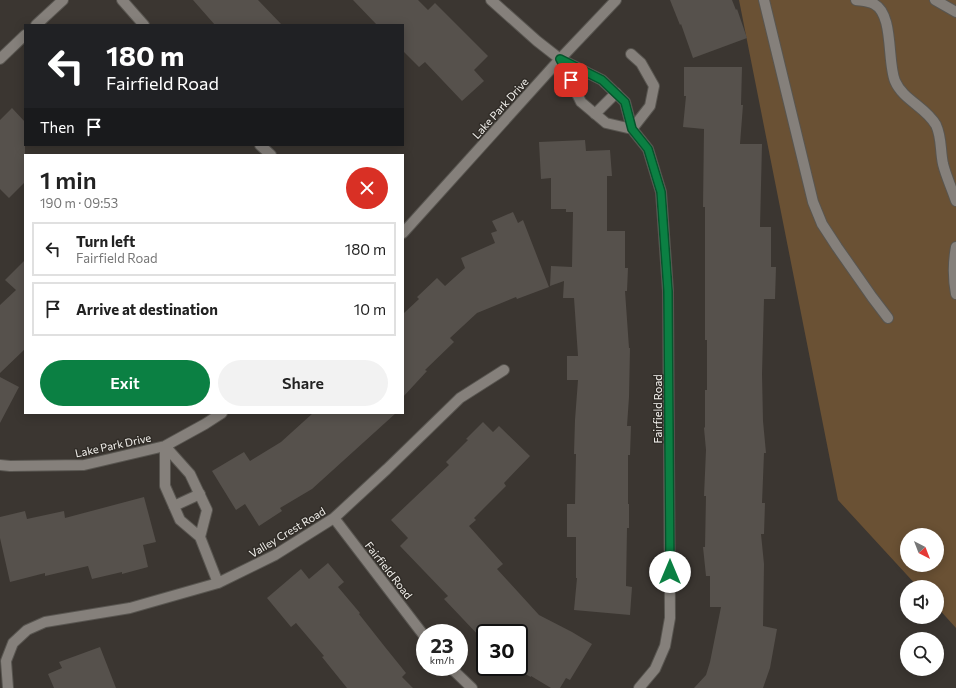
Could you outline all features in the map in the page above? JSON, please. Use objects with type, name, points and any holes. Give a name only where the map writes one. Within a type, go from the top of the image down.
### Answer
[{"type":"street","points":[[37,24],[63,0]]},
{"type":"street","points":[[122,0],[143,24]]},
{"type":"street","name":"Fairfield Road","points":[[491,0],[536,41],[560,59],[602,80],[625,102],[632,129],[648,149],[661,192],[668,299],[670,618],[665,646],[655,669],[639,688]]},
{"type":"street","name":"Lake Park Drive","points":[[404,232],[560,59],[616,0]]},
{"type":"street","points":[[764,0],[813,202],[822,224],[888,318]]},
{"type":"street","points":[[856,0],[875,4],[882,14],[890,41],[891,68],[895,82],[903,94],[918,105],[935,124],[940,136],[943,164],[956,201]]},
{"type":"street","points":[[935,0],[956,12]]},
{"type":"street","points":[[0,59],[24,36]]},
{"type":"street","points":[[560,59],[581,102],[606,124],[632,129],[650,106],[654,86],[641,63],[631,54]]},
{"type":"street","points":[[595,114],[616,93]]},
{"type":"street","points":[[956,247],[953,267],[956,294]]},
{"type":"street","name":"Valley Crest Road","points":[[8,688],[6,661],[13,643],[27,630],[45,622],[130,608],[218,583],[275,555],[334,518],[460,398],[504,370]]},
{"type":"street","name":"Lake Park Drive","points":[[0,465],[84,465],[165,446],[220,414]]},
{"type":"street","points":[[165,446],[190,474],[207,510],[200,537]]},
{"type":"street","points":[[165,446],[165,486],[180,520],[200,537],[218,583]]},
{"type":"street","points":[[174,506],[200,494]]},
{"type":"street","name":"Fairfield Road","points":[[334,518],[416,625]]},
{"type":"street","points":[[459,676],[472,688]]},
{"type":"shaded area","points":[[739,0],[956,0],[956,628],[944,615],[944,580],[912,580],[904,572],[944,572],[944,528],[900,528],[900,567],[838,500]]},
{"type":"building","points":[[193,0],[258,0],[281,24],[214,24]]},
{"type":"building","points":[[353,0],[418,0],[428,10],[435,3],[488,56],[474,70],[484,81],[462,101],[425,62],[419,67],[404,52],[404,24],[376,24]]},
{"type":"building","points":[[670,0],[732,0],[736,10],[737,9],[747,38],[693,58],[681,24],[680,25]]},
{"type":"building","points":[[684,67],[742,67],[741,105],[743,105],[740,144],[762,144],[760,227],[771,227],[771,267],[776,267],[775,299],[764,299],[762,374],[763,421],[766,453],[764,453],[762,503],[765,503],[764,534],[761,534],[764,564],[763,626],[777,629],[770,668],[763,688],[694,688],[706,675],[721,607],[710,607],[710,576],[706,576],[703,547],[705,547],[706,496],[704,496],[706,450],[704,428],[705,390],[707,390],[707,340],[705,340],[705,207],[703,207],[704,129],[683,127],[686,96],[684,96]]},
{"type":"building","points":[[12,108],[24,121],[24,183],[9,198],[0,189],[0,120]]},
{"type":"building","points":[[585,140],[586,151],[610,150],[612,176],[607,176],[607,231],[625,231],[625,268],[628,268],[627,291],[625,291],[630,348],[627,426],[631,426],[630,455],[628,455],[629,528],[627,528],[626,586],[632,587],[630,615],[574,610],[577,578],[576,537],[567,537],[567,504],[575,504],[576,454],[574,454],[578,380],[567,380],[567,356],[578,356],[574,298],[563,298],[564,281],[550,286],[551,266],[572,267],[573,212],[566,212],[566,209],[551,209],[551,178],[541,179],[539,142]]},
{"type":"building","points":[[513,212],[518,223],[523,220],[549,287],[517,299],[516,297],[477,313],[450,338],[454,342],[425,370],[427,371],[404,396],[404,313],[419,299],[417,297],[437,278],[445,286],[465,268],[461,258],[495,243],[491,233],[497,231],[492,221]]},
{"type":"building","points":[[24,261],[24,350],[0,373],[0,305],[16,290],[5,280]]},
{"type":"building","points":[[0,377],[19,387],[0,423]]},
{"type":"building","points":[[312,414],[395,414],[312,489],[280,508],[282,511],[259,526],[245,504],[236,510],[212,471],[244,452],[250,461],[281,442]]},
{"type":"building","points":[[483,422],[493,432],[499,426],[530,456],[504,483],[506,486],[474,518],[476,520],[469,526],[503,564],[497,569],[539,615],[592,644],[570,680],[566,678],[560,688],[551,688],[528,676],[528,624],[476,624],[476,633],[444,599],[448,596],[400,546],[408,538],[391,520],[449,465],[446,462],[468,440],[466,439]]},
{"type":"building","points":[[144,497],[156,542],[143,545],[148,567],[122,574],[122,572],[92,579],[88,566],[45,576],[45,573],[10,582],[0,538],[0,517],[25,511],[27,519],[64,511],[65,518]]},
{"type":"building","points":[[328,563],[344,582],[338,587],[406,673],[402,677],[413,688],[347,688],[322,657],[324,656],[296,623],[291,627],[267,598],[301,569],[309,579]]},
{"type":"building","points":[[100,647],[116,688],[54,688],[48,674],[62,668],[59,662]]},
{"type":"route","points":[[571,80],[560,59],[602,80],[625,102],[632,129],[648,149],[661,192],[668,291],[670,572]]}]
